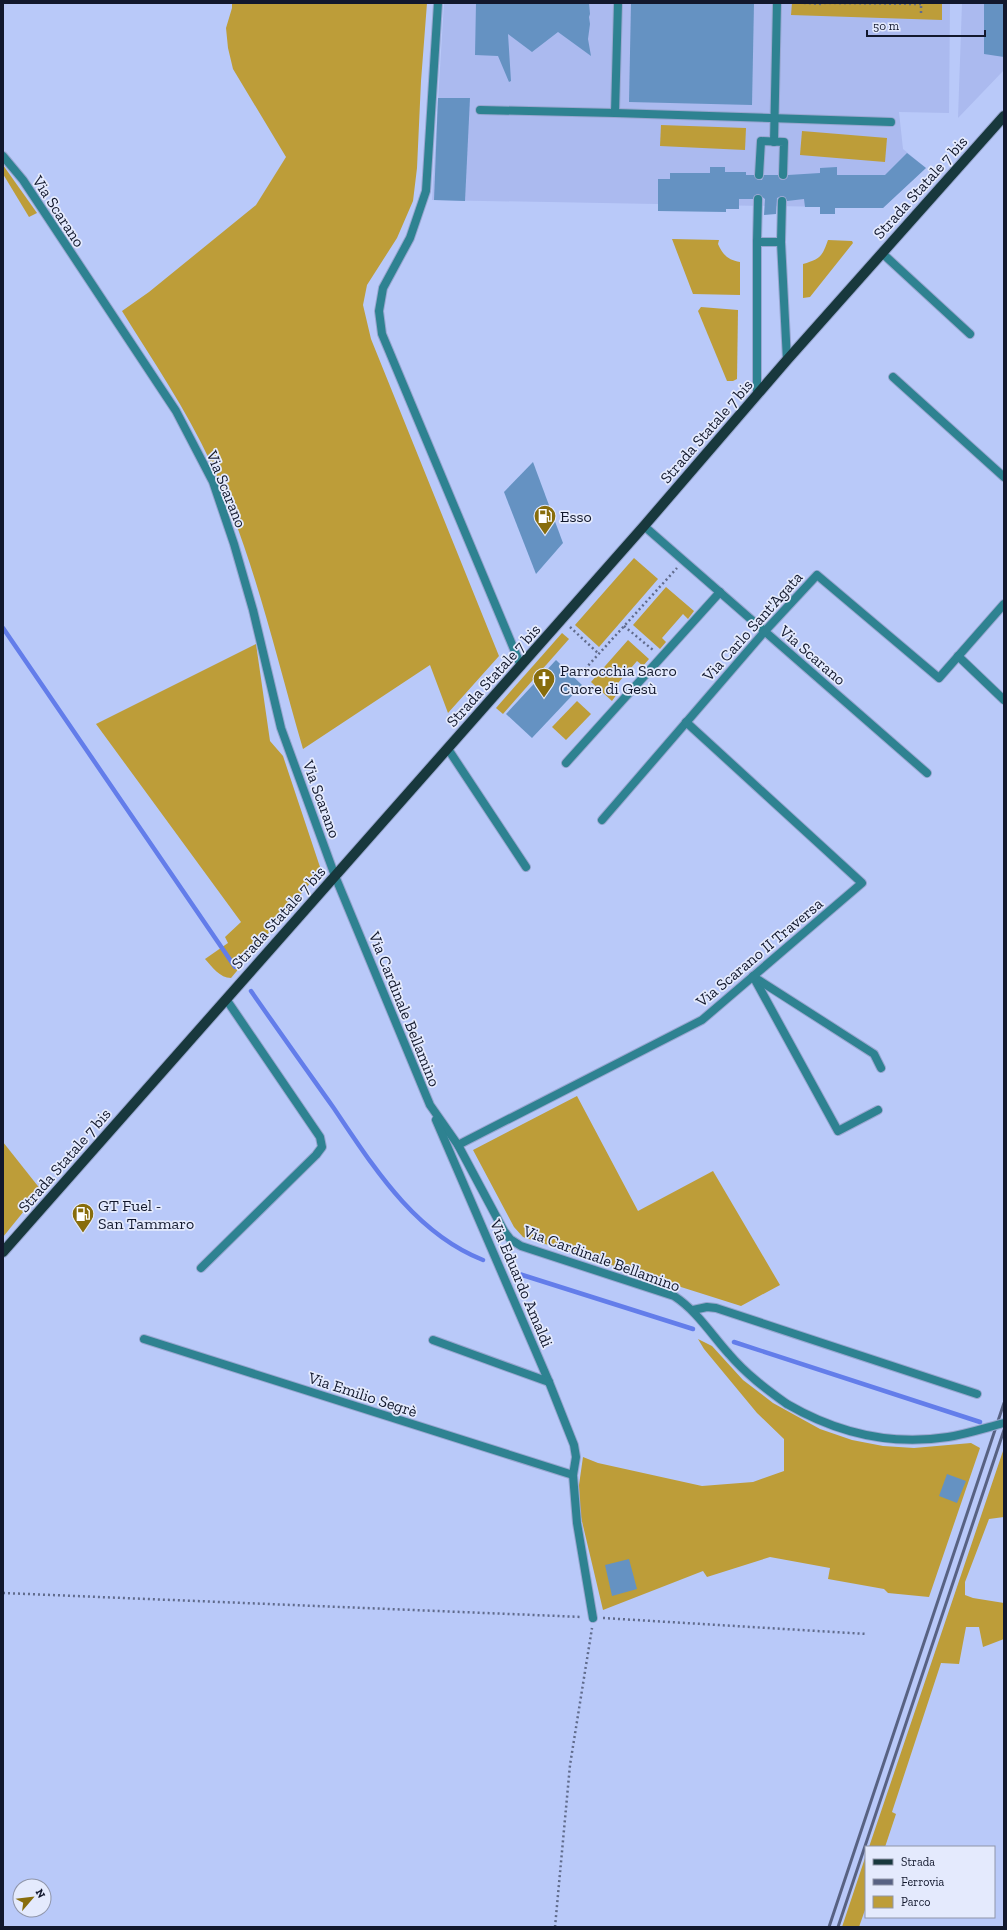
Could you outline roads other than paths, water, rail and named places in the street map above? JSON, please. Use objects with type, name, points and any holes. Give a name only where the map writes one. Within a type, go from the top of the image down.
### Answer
[{"type":"main road","name":"Strada Statale 7 bis","points":[[3,1252],[562,620],[786,360],[1004,116]]},
{"type":"street","points":[[438,3],[426,191],[410,238],[383,288],[379,311],[382,334],[521,666]]},
{"type":"street","points":[[616,113],[618,3]]},
{"type":"street","points":[[774,142],[777,3]]},
{"type":"street","points":[[480,110],[774,117],[891,122]]},
{"type":"street","points":[[759,175],[761,141],[784,142],[783,175]]},
{"type":"street","name":"Via Scarano","points":[[3,156],[22,180],[176,410],[213,482],[234,544],[253,610],[281,728],[335,876]]},
{"type":"street","points":[[757,395],[758,199]]},
{"type":"street","points":[[782,201],[780,242],[786,360]]},
{"type":"street","points":[[757,242],[780,242]]},
{"type":"street","points":[[882,253],[970,334]]},
{"type":"street","points":[[893,377],[1004,477]]},
{"type":"street","name":"Via Scarano","points":[[644,526],[927,773]]},
{"type":"street","name":"Via Carlo Sant'Agata","points":[[602,820],[765,631],[817,575],[938,678],[1004,604]]},
{"type":"street","points":[[566,762],[720,592]]},
{"type":"street","points":[[958,656],[1004,700]]},
{"type":"street","name":"Via Scarano II Traversa","points":[[458,1145],[702,1020],[862,883],[686,722]]},
{"type":"street","points":[[448,749],[526,867]]},
{"type":"street","name":"Via Cardinale Bellamino","points":[[335,876],[430,1105],[458,1145],[510,1239],[521,1246],[668,1293],[693,1310],[707,1307],[716,1308],[977,1394]]},
{"type":"street","points":[[753,976],[874,1054],[881,1068]]},
{"type":"street","points":[[753,976],[838,1131],[878,1110]]},
{"type":"street","points":[[202,1268],[316,1155],[322,1147],[320,1137],[226,999]]},
{"type":"street","name":"Via Eduardo Amaldi","points":[[430,1105],[549,1382],[574,1445],[576,1457],[573,1475],[577,1523],[593,1618]]},
{"type":"street","points":[[693,1310],[729,1354],[748,1374],[787,1404],[809,1417],[831,1426],[851,1433],[887,1439],[929,1439],[948,1437],[1004,1423]]},
{"type":"street","name":"Via Emilio Segrè","points":[[144,1339],[573,1475]]},
{"type":"street","points":[[433,1340],[549,1382]]},
{"type":"waterway","points":[[3,628],[235,967]]},
{"type":"waterway","points":[[251,991],[364,1152],[397,1196],[436,1233],[458,1248],[483,1260]]},
{"type":"waterway","points":[[516,1273],[693,1329]]},
{"type":"waterway","points":[[734,1342],[980,1422]]},
{"type":"railway","points":[[829,1927],[1004,1403]]},
{"type":"railway","points":[[865,1846],[1004,1430]]},
{"type":"railway","points":[[838,1927],[865,1846]]},
{"type":"place","name":"Esso","points":[[545,536]]},
{"type":"place","name":"Parrocchia Sacro Cuore di Gesù","points":[[544,698]]},
{"type":"place","name":"GT Fuel - San Tammaro","points":[[83,1234]]}]
